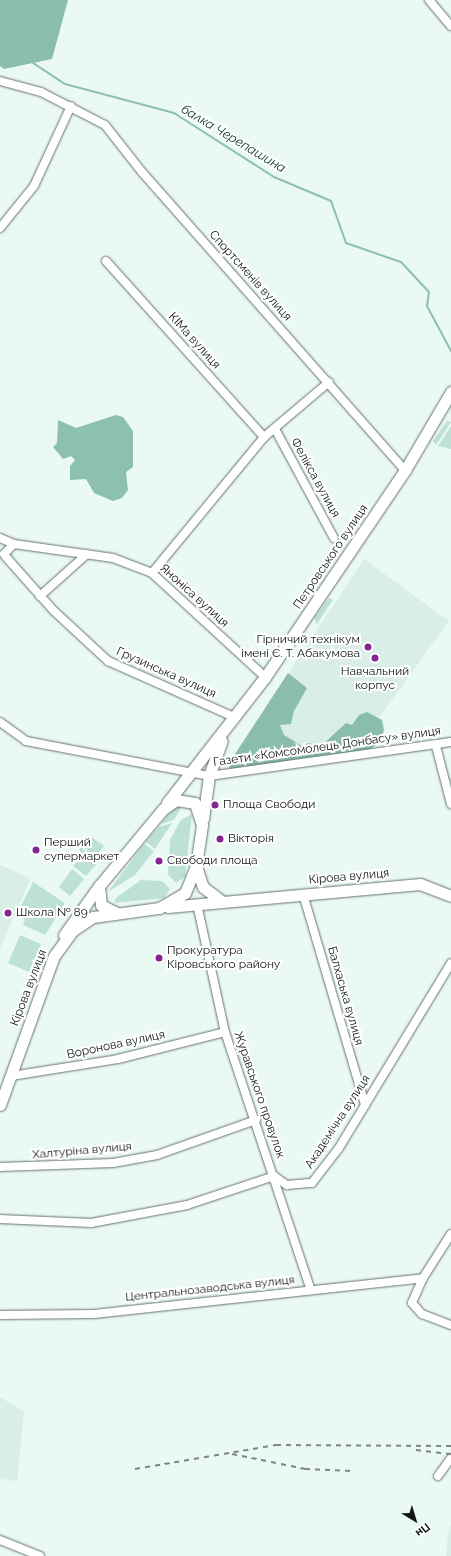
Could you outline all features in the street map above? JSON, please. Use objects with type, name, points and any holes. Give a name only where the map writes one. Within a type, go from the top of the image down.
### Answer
[{"type":"main road","name":"Петровського вулиця","points":[[163,808],[236,718],[265,677],[448,405],[451,392]]},
{"type":"main road","points":[[202,825],[209,776],[225,732]]},
{"type":"main road","name":"Кірова вулиця","points":[[0,1105],[54,956],[68,926],[163,808],[176,800],[189,799],[198,807],[202,825],[196,866],[185,893],[159,908]]},
{"type":"main road","name":"Кірова вулиця","points":[[196,866],[203,887],[223,902]]},
{"type":"main road","name":"Кірова вулиця","points":[[54,956],[72,931],[84,923],[117,913],[197,904],[420,884],[451,896]]},
{"type":"main road","points":[[100,886],[101,905],[117,913]]},
{"type":"street","points":[[429,0],[451,26]]},
{"type":"street","name":"Спортсменів вулиця","points":[[0,81],[41,92],[71,106],[105,125],[142,172],[329,382],[405,470]]},
{"type":"street","points":[[0,228],[34,186],[71,106]]},
{"type":"street","name":"КІМа вулиця","points":[[106,261],[264,437]]},
{"type":"street","points":[[152,573],[264,437],[329,382]]},
{"type":"street","name":"Фелікса вулиця","points":[[275,429],[334,538]]},
{"type":"street","name":"Яноніса вулиця","points":[[0,538],[14,544],[113,558],[152,573],[265,677]]},
{"type":"street","points":[[4,553],[14,544]]},
{"type":"street","name":"Грузинська вулиця","points":[[4,553],[54,611],[108,661],[236,718]]},
{"type":"street","name":"Грузинська вулиця","points":[[4,553],[54,611]]},
{"type":"street","points":[[40,596],[87,554]]},
{"type":"street","name":"Газети «Комсомолець Донбасу» вулиця","points":[[0,722],[26,741],[191,774],[209,776],[436,746],[451,742]]},
{"type":"street","points":[[436,746],[451,804]]},
{"type":"street","name":"Балхаська вулиця","points":[[303,894],[365,1105]]},
{"type":"street","name":"Журавського провулок","points":[[197,904],[225,1032],[256,1120],[311,1290]]},
{"type":"street","name":"Академічна вулиця","points":[[274,1176],[286,1185],[312,1184],[365,1105],[451,963]]},
{"type":"street","name":"Воронова вулиця","points":[[11,1076],[118,1059],[225,1032]]},
{"type":"street","name":"Халтуріна вулиця","points":[[0,1167],[106,1163],[157,1155],[256,1120]]},
{"type":"street","points":[[0,1219],[91,1223],[187,1205],[274,1176]]},
{"type":"street","points":[[451,1234],[423,1278],[414,1296],[414,1307],[451,1325]]},
{"type":"street","name":"Центральнозаводська вулиця","points":[[0,1315],[94,1314],[423,1278]]},
{"type":"street","points":[[438,1476],[451,1458]]},
{"type":"street","points":[[0,1540],[40,1556]]},
{"type":"shaded area","points":[[0,0],[68,0],[52,59],[4,69],[0,66]]},
{"type":"shaded area","points":[[116,415],[123,417],[133,431],[133,467],[126,472],[128,490],[122,498],[113,501],[94,493],[86,479],[70,480],[70,466],[75,460],[71,456],[63,459],[53,447],[57,443],[58,420],[76,428]]},
{"type":"shaded area","points":[[447,421],[451,422],[436,445],[433,441]]},
{"type":"shaded area","points":[[451,426],[451,449],[438,446]]},
{"type":"shaded area","name":"Гірничий технікум імені Є. Т. Абакумова","points":[[364,559],[449,621],[353,754],[235,754]]},
{"type":"shaded area","points":[[329,598],[333,600],[317,624],[314,618]]},
{"type":"shaded area","points":[[288,673],[307,688],[294,711],[291,724],[280,725],[284,735],[302,746],[309,743],[320,747],[346,723],[352,725],[359,715],[367,712],[382,720],[384,730],[380,742],[368,751],[227,772],[235,754]]},
{"type":"shaded area","points":[[182,806],[174,820],[161,824],[174,808]]},
{"type":"shaded area","points":[[192,814],[185,877],[176,883],[168,875],[170,840],[181,820]]},
{"type":"shaded area","points":[[172,823],[155,849],[146,842],[159,827]]},
{"type":"shaded area","points":[[90,836],[104,846],[94,859],[98,862],[86,876],[73,866],[78,860],[75,855]]},
{"type":"shaded area","points":[[144,844],[154,851],[135,875],[108,892]]},
{"type":"shaded area","name":"Школа № 89","points":[[0,865],[31,878],[0,948]]},
{"type":"shaded area","points":[[72,869],[84,879],[70,896],[59,887]]},
{"type":"shaded area","points":[[141,880],[162,881],[170,889],[164,898],[114,903],[116,898]]},
{"type":"shaded area","points":[[33,882],[65,903],[45,935],[23,925],[25,920],[17,914]]},
{"type":"shaded area","points":[[20,935],[41,944],[29,972],[8,963]]},
{"type":"shaded area","points":[[0,1397],[24,1412],[17,1481],[0,1479]]},
{"type":"shaded area","points":[[451,1524],[451,1556],[446,1556],[448,1533]]},
{"type":"waterway","name":"балка Черепашина","points":[[0,41],[65,84],[174,113],[274,177],[331,201],[346,243],[401,262],[429,292],[427,306],[451,351]]},
{"type":"railway","points":[[135,1469],[276,1445],[451,1446]]},
{"type":"railway","points":[[416,1450],[451,1454]]},
{"type":"railway","points":[[232,1454],[305,1469],[353,1471]]},
{"type":"place","name":"Гірничий технікум імені Є. Т. Абакумова","points":[[368,647]]},
{"type":"place","name":"Навчальний корпус","points":[[375,658]]},
{"type":"place","name":"Площа Свободи","points":[[215,805]]},
{"type":"place","name":"Вікторія","points":[[220,839]]},
{"type":"place","name":"Перший супермаркет","points":[[36,850]]},
{"type":"place","name":"Свободи площа","points":[[159,861]]},
{"type":"place","name":"Школа № 89","points":[[8,913]]},
{"type":"place","name":"Прокуратура Кіровського району","points":[[159,958]]}]
